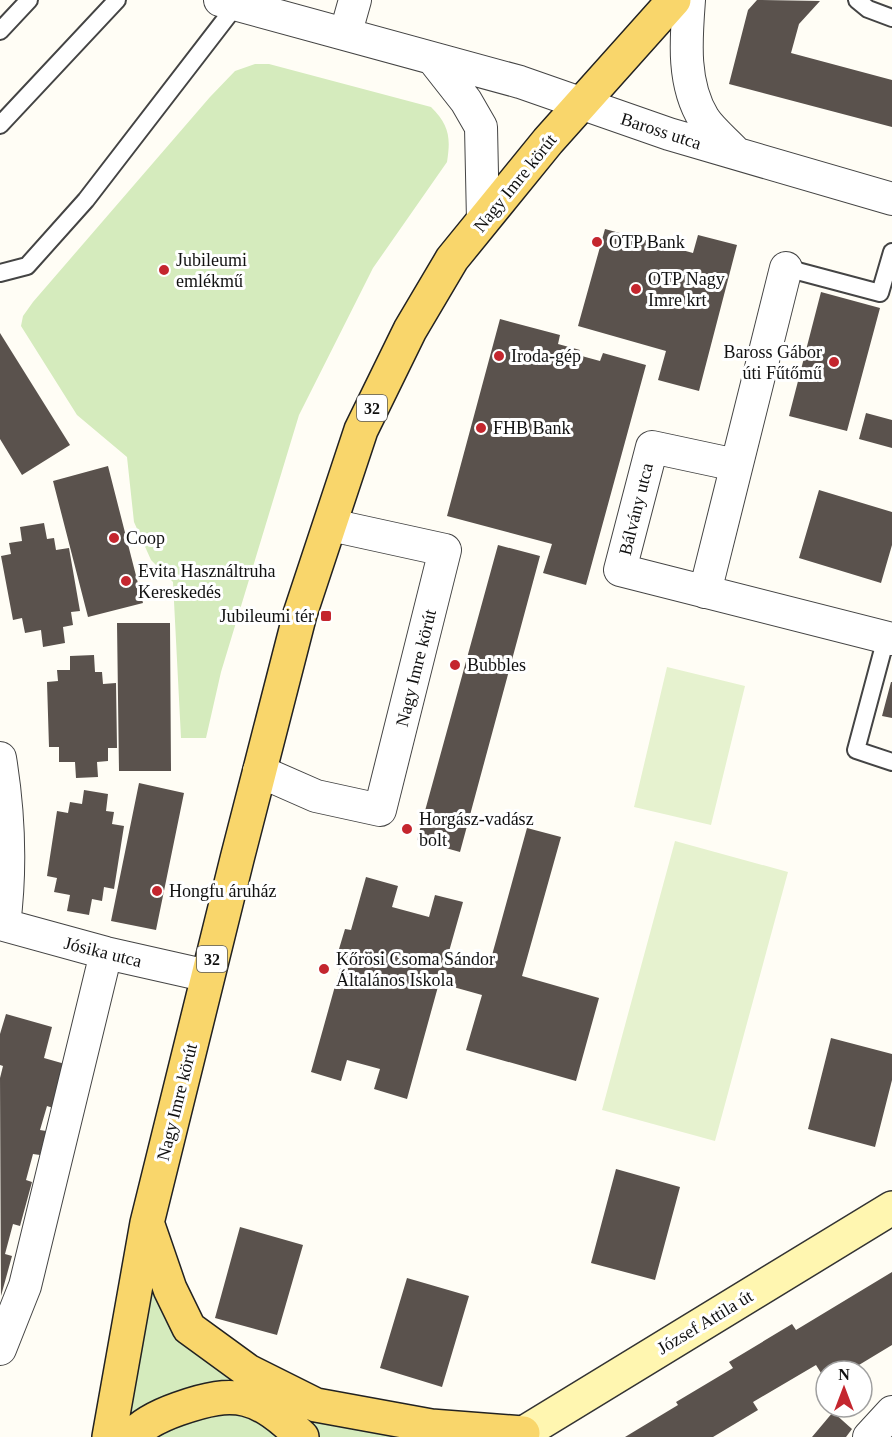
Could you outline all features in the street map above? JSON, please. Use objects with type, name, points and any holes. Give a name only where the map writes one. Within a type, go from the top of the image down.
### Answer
[{"type":"main road","name":"32","points":[[583,104],[674,0]]},
{"type":"main road","name":"Nagy Imre körút","points":[[109,1437],[147,1223],[259,771],[300,614],[362,430],[410,330],[452,260],[548,141],[583,104]]},
{"type":"main road","points":[[147,1223],[170,1289],[189,1328],[248,1371],[316,1405],[431,1426],[520,1435]]},
{"type":"main road","points":[[131,1437],[137,1430],[162,1415],[200,1401],[225,1397],[247,1399],[276,1412],[302,1437]]},
{"type":"street","points":[[346,32],[355,0]]},
{"type":"street","name":"Baross utca","points":[[688,0],[686,34],[690,84],[694,100],[705,121],[739,156]]},
{"type":"street","name":"Baross utca","points":[[229,2],[346,32],[433,59],[520,82],[739,156],[892,199]]},
{"type":"street","points":[[433,59],[466,102],[481,127],[483,221]]},
{"type":"street","points":[[705,592],[786,268]]},
{"type":"street","name":"Bálvány utca","points":[[736,465],[652,447],[621,570],[889,639]]},
{"type":"street","name":"Nagy Imre körút","points":[[259,771],[316,796],[380,810],[445,550],[331,525]]},
{"type":"street","points":[[0,758],[4,786],[9,886],[2,924]]},
{"type":"street","name":"Jósika utca","points":[[2,924],[106,953],[208,976]]},
{"type":"street","points":[[0,1349],[25,1286],[106,953]]},
{"type":"street","name":"József Attila út","points":[[520,1435],[892,1208]]},
{"type":"street","points":[[869,1437],[892,1412]]},
{"type":"lane","points":[[0,31],[29,0]]},
{"type":"lane","points":[[0,125],[117,0]]},
{"type":"lane","points":[[857,0],[868,9],[892,18]]},
{"type":"lane","points":[[0,273],[27,266],[86,200],[229,2]]},
{"type":"lane","points":[[786,268],[880,293],[892,252]]},
{"type":"lane","points":[[889,639],[856,750],[892,762]]},
{"type":"green space","points":[[255,64],[269,64],[431,107],[445,126],[448,153],[447,162],[373,268],[299,415],[221,672],[206,738],[181,738],[173,582],[151,560],[134,522],[127,457],[77,415],[21,326],[23,316],[33,302],[210,97],[235,71]]},
{"type":"green space","points":[[667,667],[745,686],[711,825],[634,807]]},
{"type":"green space","points":[[675,841],[788,872],[715,1141],[602,1110]]},
{"type":"green space","points":[[147,1223],[189,1328],[316,1405],[517,1437],[109,1437]]},
{"type":"building","points":[[757,0],[820,1],[799,24],[791,53],[892,80],[892,127],[729,84],[748,10]]},
{"type":"building","points":[[605,229],[693,253],[698,235],[737,245],[699,391],[658,380],[666,351],[578,326]]},
{"type":"building","name":"Baross Gábor úti Fűtőmű","points":[[821,292],[880,308],[847,431],[789,416]]},
{"type":"building","points":[[500,319],[560,335],[558,344],[580,350],[578,355],[600,361],[603,353],[646,365],[586,585],[543,573],[552,544],[447,516]]},
{"type":"building","points":[[0,333],[70,445],[22,475],[0,439]]},
{"type":"building","points":[[866,413],[892,420],[892,448],[859,439]]},
{"type":"building","points":[[108,466],[143,603],[88,617],[53,481]]},
{"type":"building","points":[[819,490],[892,512],[892,545],[881,583],[799,558]]},
{"type":"building","points":[[44,523],[47,539],[54,538],[56,550],[69,548],[80,611],[71,612],[73,625],[63,627],[65,643],[43,647],[41,630],[25,633],[22,618],[13,620],[1,556],[11,554],[9,543],[22,541],[20,527]]},
{"type":"building","points":[[498,545],[540,556],[460,852],[417,840]]},
{"type":"building","points":[[117,623],[170,623],[171,771],[119,771]]},
{"type":"building","points":[[94,655],[95,672],[102,672],[103,684],[116,683],[117,748],[108,748],[108,761],[97,762],[98,777],[76,778],[75,762],[59,762],[59,747],[49,747],[47,682],[58,681],[57,670],[70,670],[70,656]]},
{"type":"building","points":[[892,682],[892,718],[882,716]]},
{"type":"building","points":[[139,783],[184,793],[156,930],[111,921]]},
{"type":"building","points":[[84,790],[108,794],[106,811],[114,812],[112,824],[124,826],[114,889],[104,887],[102,901],[92,899],[89,915],[67,911],[70,895],[54,892],[57,878],[47,876],[57,811],[68,813],[70,802],[82,804]]},
{"type":"building","points":[[527,828],[561,837],[522,976],[599,998],[576,1081],[466,1050],[482,995],[439,983],[407,1099],[374,1089],[380,1069],[347,1060],[341,1081],[311,1072],[342,961],[336,959],[345,929],[351,930],[366,877],[398,886],[392,907],[429,917],[435,895],[463,902],[448,955],[489,966]]},
{"type":"building","points":[[6,1014],[52,1027],[44,1058],[65,1064],[53,1108],[47,1106],[40,1130],[46,1131],[40,1155],[33,1154],[26,1180],[32,1182],[20,1226],[13,1224],[5,1254],[12,1256],[1,1296],[0,1078],[3,1066],[0,1065],[0,1034]]},
{"type":"building","points":[[831,1038],[892,1054],[892,1080],[875,1147],[808,1129]]},
{"type":"building","points":[[616,1169],[680,1187],[655,1280],[591,1263]]},
{"type":"building","points":[[240,1227],[303,1245],[277,1335],[215,1318]]},
{"type":"building","points":[[892,1272],[892,1345],[869,1359],[814,1359],[814,1366],[753,1402],[758,1410],[713,1437],[625,1437],[678,1405],[676,1402],[733,1368],[729,1362],[792,1324],[796,1330]]},
{"type":"building","points":[[407,1278],[469,1296],[442,1387],[380,1368]]},
{"type":"building","points":[[827,1419],[841,1419],[852,1429],[846,1437],[812,1437]]},
{"type":"place","name":"OTP Bank","points":[[597,242]]},
{"type":"place","name":"Jubileumi emlékmű","points":[[164,270]]},
{"type":"place","name":"OTP Nagy Imre krt","points":[[636,289]]},
{"type":"place","name":"Iroda-gép","points":[[499,356]]},
{"type":"place","name":"Baross Gábor úti Fűtőmű","points":[[834,362]]},
{"type":"place","name":"FHB Bank","points":[[481,428]]},
{"type":"place","name":"Coop","points":[[114,538]]},
{"type":"place","name":"Evita Használtruha Kereskedés","points":[[126,581]]},
{"type":"place","name":"Jubileumi tér","points":[[326,616]]},
{"type":"place","name":"Bubbles","points":[[455,665]]},
{"type":"place","name":"Horgász-vadász bolt","points":[[407,829]]},
{"type":"place","name":"Hongfu áruház","points":[[157,891]]},
{"type":"place","name":"Kőrösi Csoma Sándor Általános Iskola","points":[[324,969]]}]
